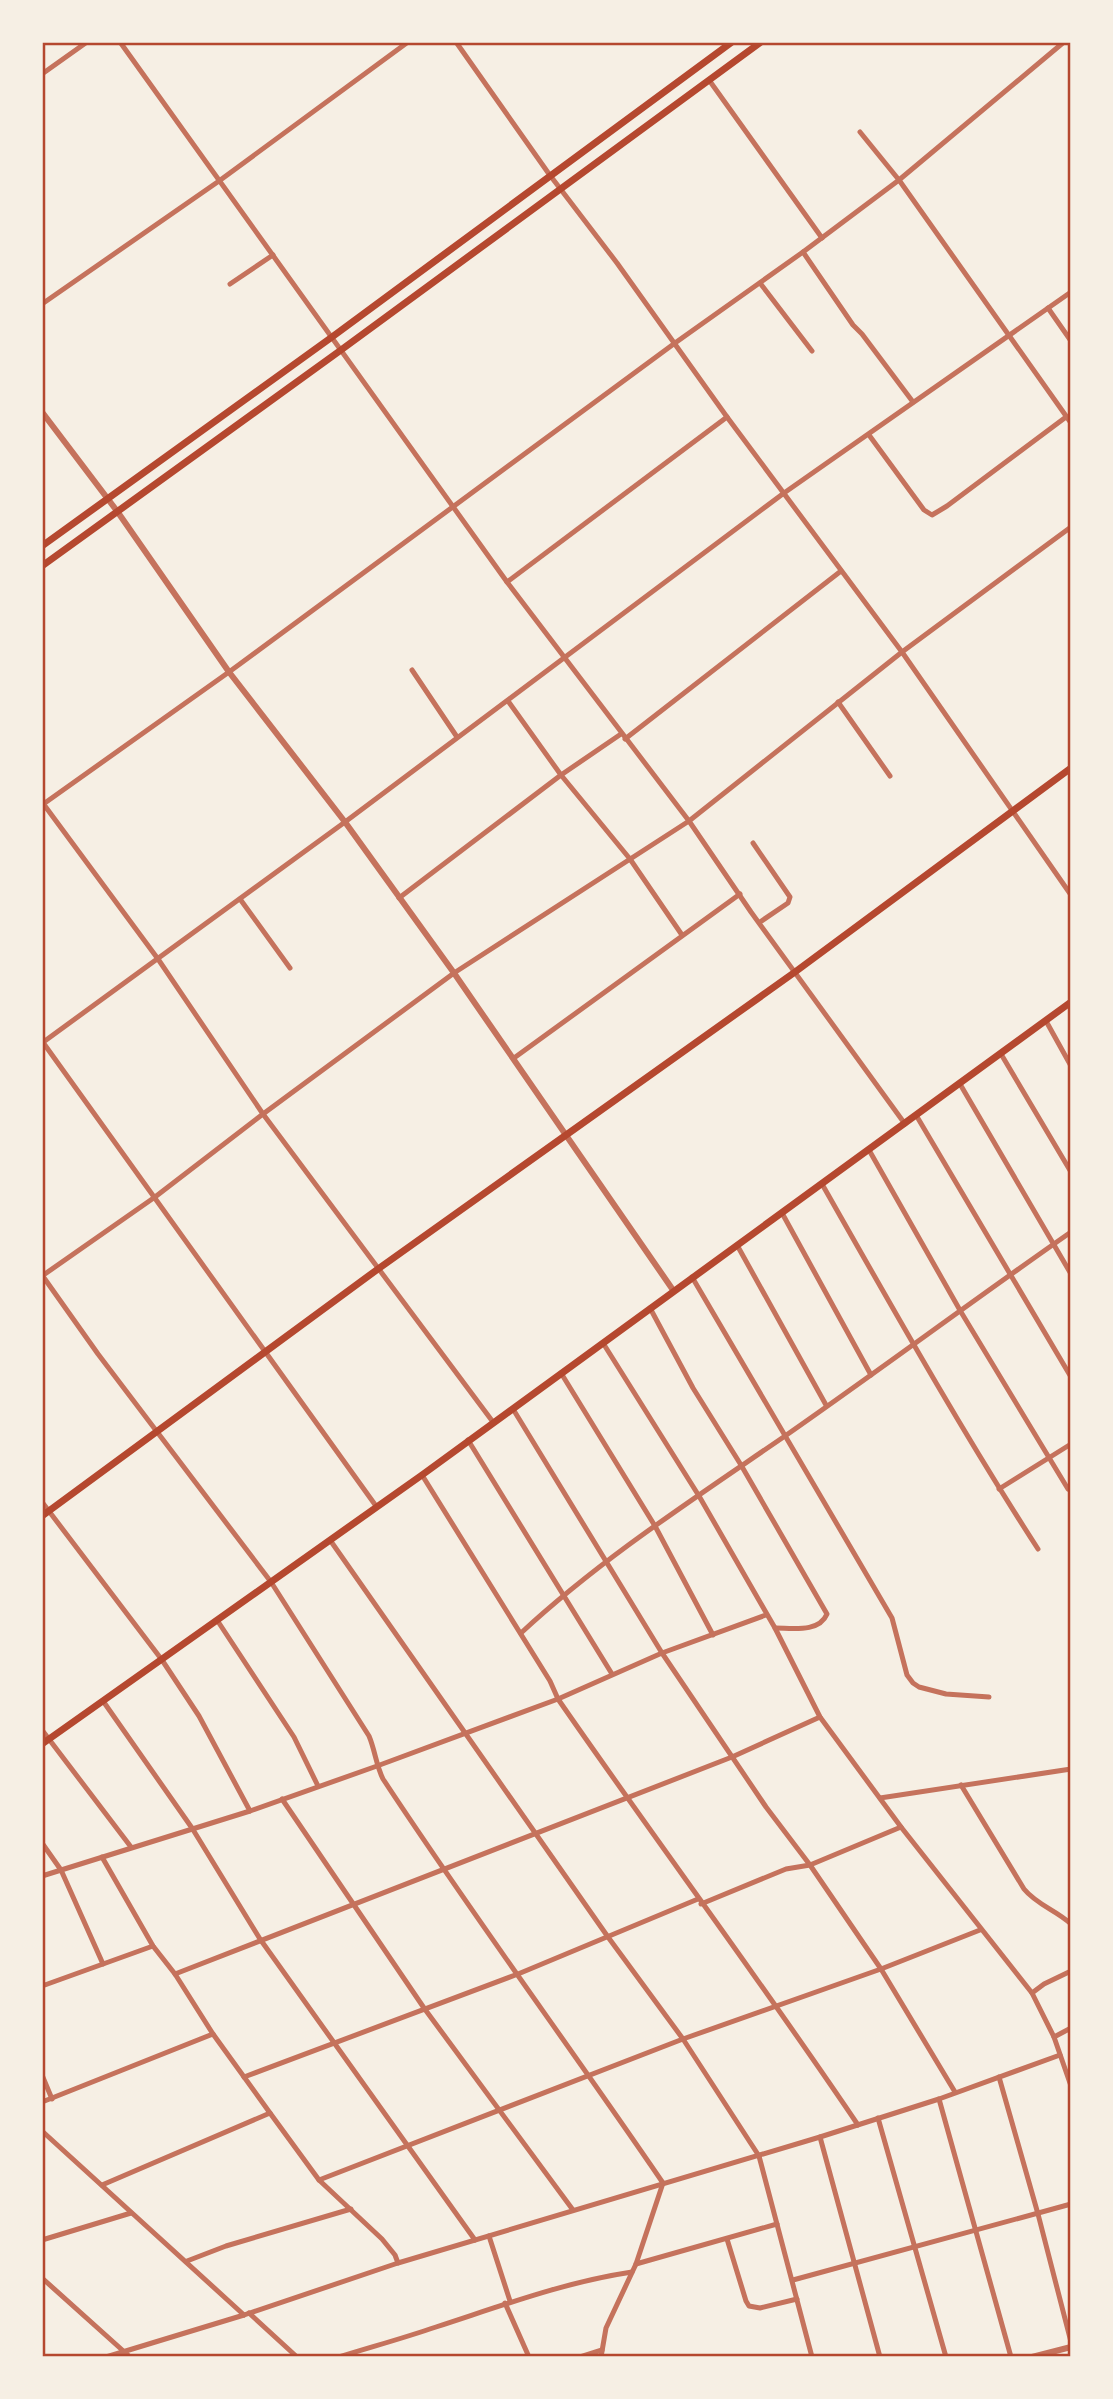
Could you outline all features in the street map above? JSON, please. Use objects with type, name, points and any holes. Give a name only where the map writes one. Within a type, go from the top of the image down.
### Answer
[{"type":"main road","points":[[42,546],[332,337],[732,42]]},
{"type":"main road","points":[[42,566],[761,42]]},
{"type":"main road","points":[[173,451],[183,463]]},
{"type":"main road","points":[[142,474],[152,486]]},
{"type":"main road","points":[[45,1514],[378,1269],[794,972],[1071,768]]},
{"type":"main road","points":[[46,1742],[422,1475],[1071,1003]]},
{"type":"street","points":[[42,74],[87,42]]},
{"type":"street","points":[[120,42],[507,582],[689,821],[794,972],[905,1124]]},
{"type":"street","points":[[42,304],[219,181],[408,42]]},
{"type":"street","points":[[456,42],[727,417],[902,652],[1071,895]]},
{"type":"street","points":[[492,1422],[263,1114],[158,959],[42,804],[229,672],[453,505],[822,238],[899,180],[1064,42]]},
{"type":"street","points":[[709,80],[822,238]]},
{"type":"street","points":[[860,132],[899,180],[1071,423]]},
{"type":"street","points":[[803,252],[853,325],[913,402]]},
{"type":"street","points":[[230,284],[273,255]]},
{"type":"street","points":[[760,283],[812,351]]},
{"type":"street","points":[[376,1506],[42,1042],[345,822],[784,493],[1071,292]]},
{"type":"street","points":[[1048,308],[1071,341]]},
{"type":"street","points":[[42,412],[117,511],[229,672],[345,822],[454,973],[673,1290]]},
{"type":"street","points":[[507,582],[727,417]]},
{"type":"street","points":[[869,435],[929,515],[940,512],[1066,417]]},
{"type":"street","points":[[663,2183],[443,1870],[383,1779],[369,1736],[271,1581],[42,1276],[155,1197],[454,973],[689,821],[902,652],[1071,527]]},
{"type":"street","points":[[399,898],[561,775],[623,737],[841,571]]},
{"type":"street","points":[[412,670],[457,737]]},
{"type":"street","points":[[508,701],[561,775],[629,859],[682,935]]},
{"type":"street","points":[[838,702],[890,776]]},
{"type":"street","points":[[753,843],[790,897],[788,903],[760,922]]},
{"type":"street","points":[[514,1058],[740,894]]},
{"type":"street","points":[[240,899],[290,968]]},
{"type":"street","points":[[1046,1021],[1071,1066]]},
{"type":"street","points":[[1001,1054],[1071,1172]]},
{"type":"street","points":[[960,1084],[1071,1274]]},
{"type":"street","points":[[916,1115],[1071,1377]]},
{"type":"street","points":[[869,1150],[961,1312],[1068,1489]]},
{"type":"street","points":[[822,1184],[914,1346],[1038,1549]]},
{"type":"street","points":[[782,1213],[871,1375]]},
{"type":"street","points":[[521,1633],[562,1594],[607,1560],[914,1346],[1071,1232]]},
{"type":"street","points":[[737,1245],[826,1405]]},
{"type":"street","points":[[692,1277],[892,1618],[906,1675],[919,1688],[946,1694],[989,1698]]},
{"type":"street","points":[[650,1308],[692,1388],[741,1465],[827,1614],[824,1620],[812,1627],[775,1629]]},
{"type":"street","points":[[603,1343],[699,1496],[775,1629],[820,1717],[980,1930],[1032,1993],[1054,2037],[1071,2086]]},
{"type":"street","points":[[561,1373],[655,1526],[713,1635]]},
{"type":"street","points":[[513,1409],[662,1653],[766,1807],[810,1865],[881,1969],[955,2092]]},
{"type":"street","points":[[468,1440],[612,1674]]},
{"type":"street","points":[[999,1489],[1071,1444]]},
{"type":"street","points":[[422,1475],[521,1633],[558,1699],[699,1901],[777,2005],[858,2125]]},
{"type":"street","points":[[42,1502],[45,1514],[162,1660],[199,1716],[250,1811]]},
{"type":"street","points":[[330,1539],[608,1937],[683,2039],[759,2156],[812,2357]]},
{"type":"street","points":[[42,1876],[250,1811],[377,1766],[558,1699],[662,1653],[766,1615]]},
{"type":"street","points":[[217,1620],[294,1737],[318,1786]]},
{"type":"street","points":[[103,1702],[192,1828],[260,1939],[475,2240]]},
{"type":"street","points":[[175,1974],[627,1799],[732,1757],[820,1717]]},
{"type":"street","points":[[42,1730],[46,1742],[131,1847]]},
{"type":"street","points":[[880,1798],[1071,1769]]},
{"type":"street","points":[[961,1785],[1024,1889],[1032,1899],[1058,1913],[1071,1924]]},
{"type":"street","points":[[282,1799],[424,2008],[573,2210]]},
{"type":"street","points":[[244,2077],[518,1974],[786,1868],[810,1865],[901,1827]]},
{"type":"street","points":[[42,1843],[61,1870],[103,1964]]},
{"type":"street","points":[[103,1857],[153,1946],[244,2077],[319,2180],[382,2239],[398,2263]]},
{"type":"street","points":[[319,2180],[683,2039],[881,1969],[980,1930]]},
{"type":"street","points":[[42,1986],[153,1946]]},
{"type":"street","points":[[1032,1993],[1044,1984],[1071,1972]]},
{"type":"street","points":[[1054,2037],[1071,2028]]},
{"type":"street","points":[[42,2102],[213,2034]]},
{"type":"street","points":[[106,2357],[247,2314],[398,2263],[858,2125],[1060,2055]]},
{"type":"street","points":[[42,2075],[52,2098]]},
{"type":"street","points":[[999,2077],[1071,2344],[1032,2357]]},
{"type":"street","points":[[939,2099],[1012,2357]]},
{"type":"street","points":[[102,2185],[271,2113]]},
{"type":"street","points":[[878,2118],[946,2357]]},
{"type":"street","points":[[42,2131],[131,2213],[297,2357]]},
{"type":"street","points":[[820,2137],[880,2357]]},
{"type":"street","points":[[580,2357],[602,2354],[606,2329],[636,2264],[663,2183]]},
{"type":"street","points":[[793,2280],[1071,2204]]},
{"type":"street","points":[[187,2261],[226,2246],[351,2209]]},
{"type":"street","points":[[42,2240],[131,2213]]},
{"type":"street","points":[[636,2264],[778,2224]]},
{"type":"street","points":[[489,2235],[508,2302],[529,2357]]},
{"type":"street","points":[[727,2239],[749,2306],[760,2308],[797,2300]]},
{"type":"street","points":[[339,2357],[508,2302],[632,2272]]},
{"type":"street","points":[[42,2278],[131,2357]]}]
